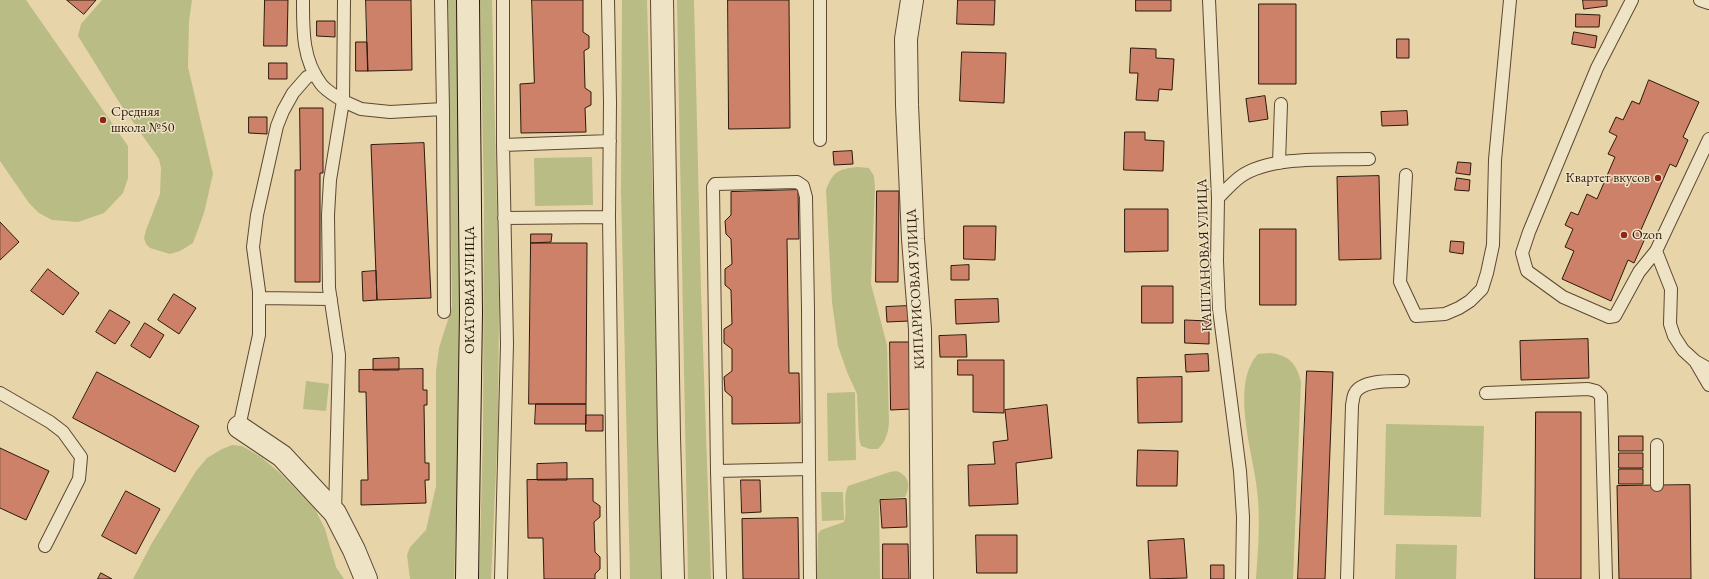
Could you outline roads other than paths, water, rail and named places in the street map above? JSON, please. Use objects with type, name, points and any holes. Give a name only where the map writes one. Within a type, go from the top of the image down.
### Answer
[{"type":"street","name":"ОКАТОВАЯ УЛИЦА","points":[[467,579],[471,312],[468,0]]},
{"type":"street","points":[[662,0],[669,437],[673,579]]},
{"type":"street","name":"КИПАРИСОВАЯ УЛИЦА","points":[[912,0],[906,39],[906,105],[913,239],[920,329],[922,579]]},
{"type":"street","points":[[239,427],[282,456],[336,514],[354,550],[366,579]]},
{"type":"lane","points":[[303,0],[303,29],[306,54],[322,85],[343,101],[361,109],[390,112],[443,109]]},
{"type":"lane","points":[[336,514],[339,355],[329,288],[328,215],[330,180],[343,101],[344,0]]},
{"type":"lane","points":[[441,0],[444,312]]},
{"type":"lane","points":[[501,579],[507,344],[503,145],[503,0]]},
{"type":"lane","points":[[608,0],[610,140],[609,217],[614,579]]},
{"type":"lane","points":[[820,0],[820,140]]},
{"type":"lane","name":"КАШТАНОВАЯ УЛИЦА","points":[[1209,0],[1218,198],[1217,261],[1219,309],[1240,471],[1243,517],[1242,579]]},
{"type":"lane","points":[[1406,175],[1400,282],[1416,316],[1445,314],[1459,308],[1478,293],[1482,289],[1487,273],[1492,245],[1495,160],[1510,0]]},
{"type":"lane","points":[[1632,0],[1597,68],[1529,232],[1522,253],[1527,271],[1563,297],[1609,317],[1615,316],[1639,272],[1656,251],[1709,139]]},
{"type":"lane","points":[[1700,0],[1709,3]]},
{"type":"lane","points":[[239,427],[259,335],[259,298],[253,247],[257,215],[277,126],[293,92],[306,77],[315,74]]},
{"type":"lane","points":[[1279,162],[1281,104]]},
{"type":"lane","points":[[503,145],[610,140]]},
{"type":"lane","points":[[1218,198],[1240,177],[1259,167],[1279,162],[1369,159]]},
{"type":"lane","points":[[720,579],[713,187],[715,184],[796,182],[803,186],[806,197],[810,579]]},
{"type":"lane","points":[[504,218],[609,217]]},
{"type":"lane","points":[[1656,251],[1671,289],[1670,324],[1674,336],[1682,350],[1695,361],[1709,369]]},
{"type":"lane","points":[[259,298],[331,299]]},
{"type":"lane","points":[[1695,361],[1709,385]]},
{"type":"lane","points":[[1347,579],[1352,405],[1355,393],[1359,388],[1382,381],[1403,381]]},
{"type":"lane","points":[[1486,393],[1588,389],[1596,391],[1600,396],[1606,579]]},
{"type":"lane","points":[[0,393],[50,422],[63,432],[81,457],[79,479],[45,546]]},
{"type":"lane","points":[[1656,445],[1657,485]]},
{"type":"lane","points":[[717,471],[809,469]]},
{"type":"place","name":"Средняя школа №50","points":[[103,120]]},
{"type":"place","name":"Квартет вкусов","points":[[1658,178]]},
{"type":"place","name":"Ozon","points":[[1624,235]]}]
